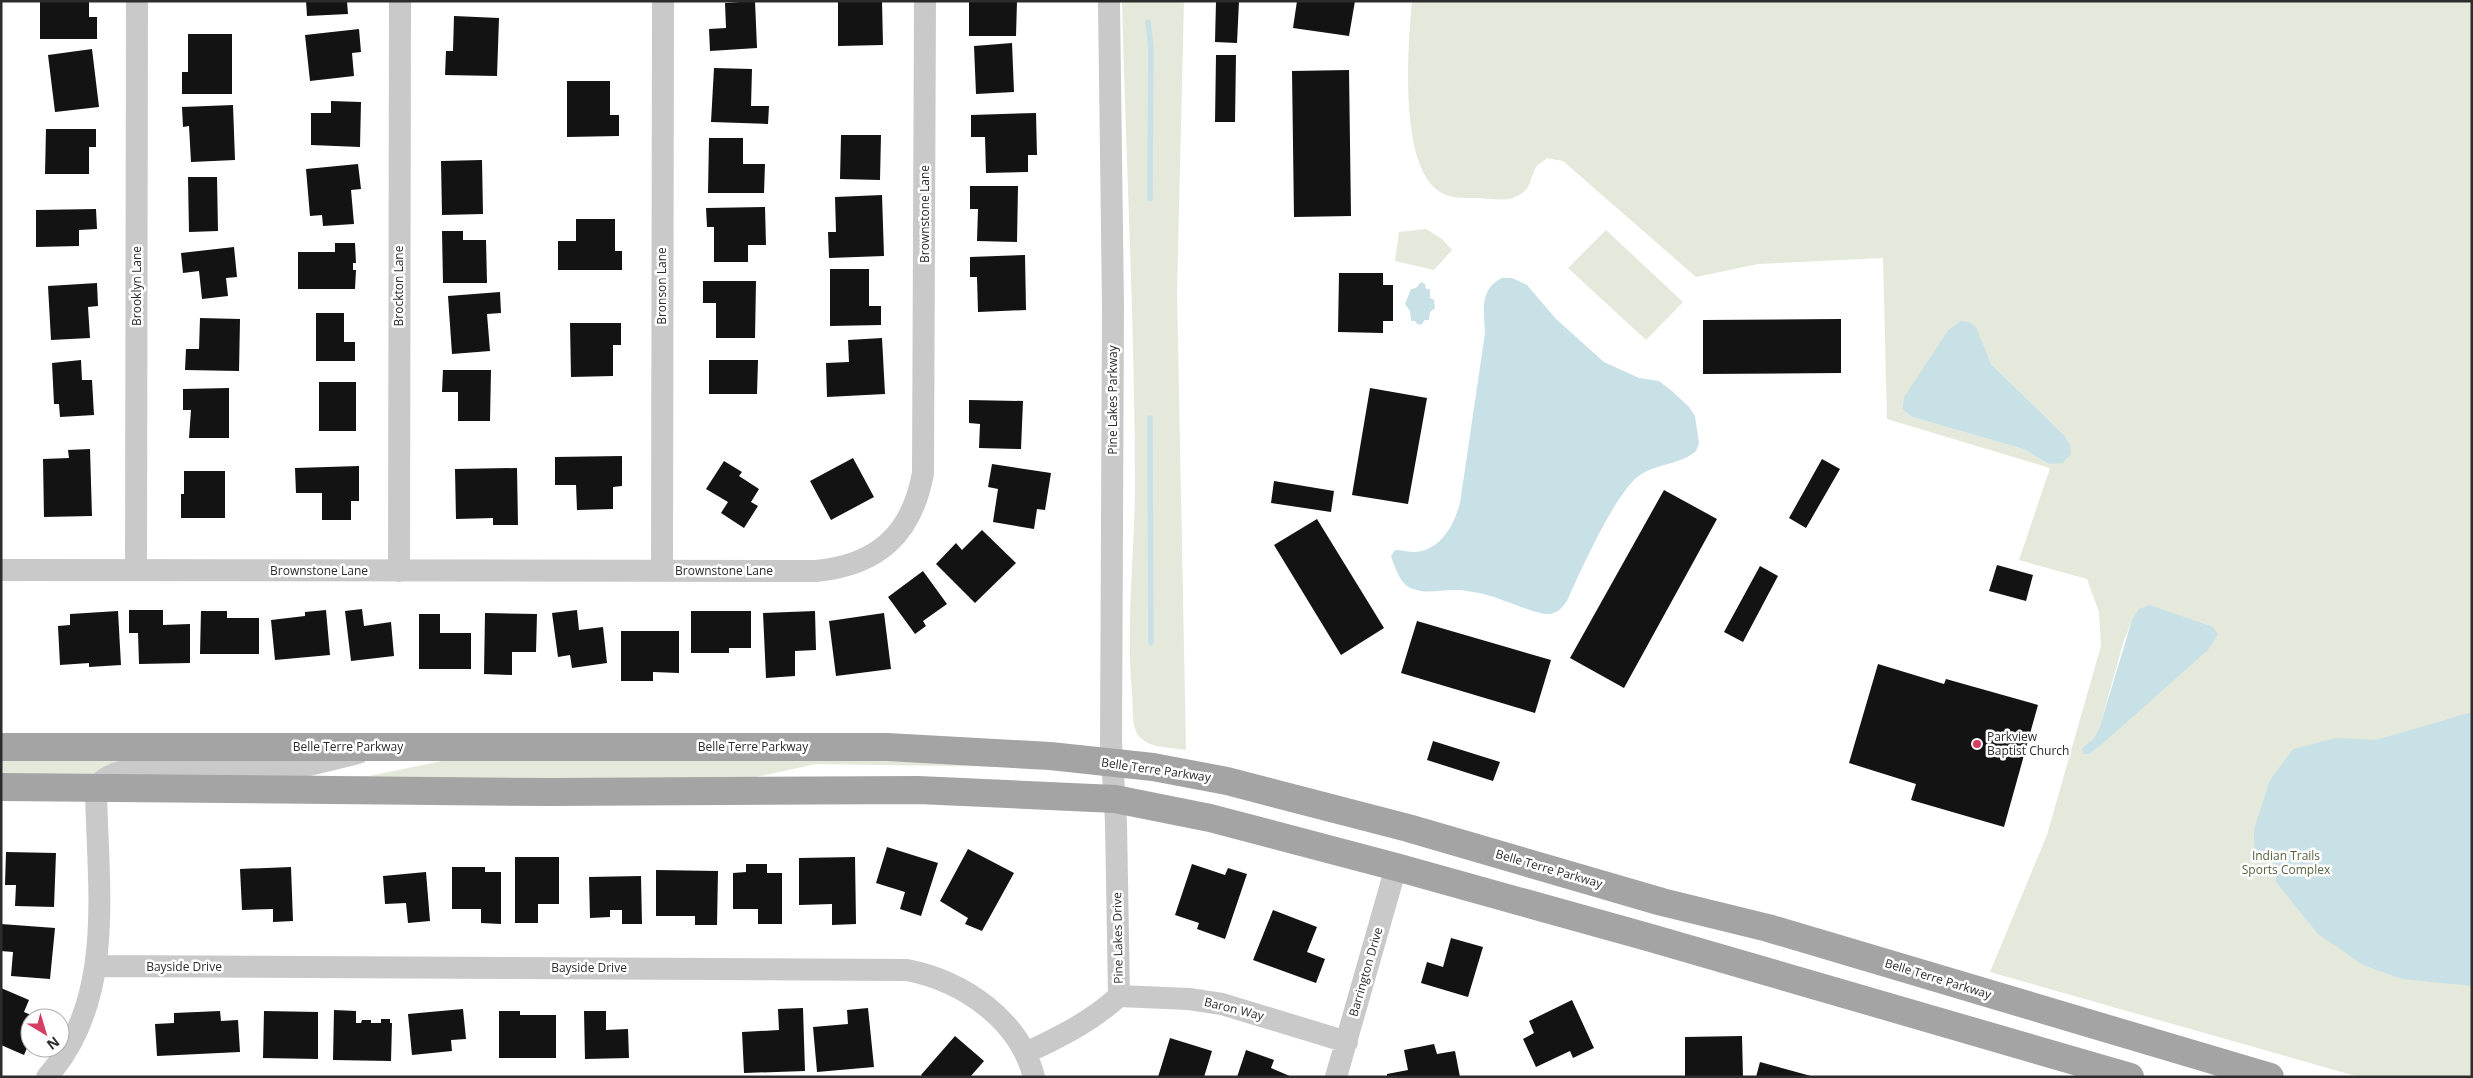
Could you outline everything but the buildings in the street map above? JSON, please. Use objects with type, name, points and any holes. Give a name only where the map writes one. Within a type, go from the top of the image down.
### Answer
[{"type":"main road","name":"Belle Terre Parkway","points":[[1,747],[887,747],[1050,756],[1153,767],[1227,781],[1389,823],[1653,899],[1768,928],[2270,1077]]},
{"type":"main road","points":[[1,787],[549,792],[918,790],[1115,799],[1210,818],[1396,867],[1661,940],[2130,1077]]},
{"type":"street","name":"Brooklyn Lane","points":[[136,570],[137,1]]},
{"type":"street","name":"Brockton Lane","points":[[399,571],[400,1]]},
{"type":"street","name":"Bronson Lane","points":[[662,571],[663,1]]},
{"type":"street","name":"Brownstone Lane","points":[[1,570],[816,571],[841,568],[879,552],[899,533],[913,512],[920,487],[925,456],[926,1]]},
{"type":"street","name":"Pine Lakes Parkway","points":[[1110,1],[1113,307],[1112,763],[1115,799]]},
{"type":"street","points":[[47,1077],[63,1058],[77,1033],[89,1001],[96,966],[98,938],[96,787],[109,775],[128,770],[310,765],[378,747]]},
{"type":"street","name":"Pine Lakes Drive","points":[[1026,1053],[1078,1027],[1101,1012],[1119,996],[1115,799]]},
{"type":"street","name":"Barrington Drive","points":[[1336,1077],[1396,867]]},
{"type":"street","name":"Bayside Drive","points":[[96,966],[901,970],[940,978],[967,992],[1002,1022],[1026,1053],[1034,1077]]},
{"type":"street","name":"Baron Way","points":[[1119,996],[1163,997],[1213,1003],[1346,1042]]},
{"type":"green space","points":[[1122,1],[1184,1],[1177,292],[1186,750],[1150,744],[1139,736],[1135,729],[1133,716],[1130,643],[1135,431]]},
{"type":"green space","name":"Indian Trails Sports Complex","points":[[1412,1],[2472,1],[2472,1077],[2359,1077],[1990,972],[2047,835],[2101,646],[2099,612],[2087,579],[2019,560],[2050,468],[1887,419],[1883,258],[1758,264],[1696,277],[1563,161],[1547,158],[1536,167],[1525,191],[1511,198],[1501,200],[1458,198],[1440,192],[1427,178],[1417,157],[1412,131],[1408,73]],"holes":[[[1980,341],[1991,364],[2063,434],[2049,464],[2023,449],[1912,417],[1902,409],[1904,397]],[[2135,614],[2100,746],[2089,754],[2082,748],[2094,738],[2100,726],[2124,640]]]},
{"type":"green space","points":[[1426,229],[1442,239],[1452,250],[1434,270],[1395,261],[1399,232]]},
{"type":"green space","points":[[1606,230],[1683,302],[1646,340],[1568,268]]},
{"type":"green space","points":[[131,759],[96,779],[1,778],[1,760]]},
{"type":"green space","points":[[782,759],[1014,764],[1014,767],[816,764],[751,778],[403,779],[146,775],[369,776],[442,761]]},
{"type":"water","points":[[1502,278],[1512,278],[1527,285],[1556,319],[1604,362],[1639,378],[1659,381],[1672,391],[1689,407],[1695,416],[1699,443],[1696,451],[1690,456],[1647,471],[1631,484],[1620,497],[1599,533],[1567,601],[1560,610],[1549,614],[1535,612],[1479,593],[1460,590],[1419,591],[1413,589],[1402,580],[1391,556],[1395,550],[1415,552],[1432,547],[1445,535],[1454,520],[1460,503],[1485,333],[1484,309],[1486,294]]},
{"type":"water","points":[[1421,282],[1425,284],[1426,289],[1430,289],[1430,298],[1434,300],[1435,308],[1430,312],[1429,320],[1425,320],[1421,325],[1411,321],[1410,311],[1405,304],[1411,289],[1416,288]]},
{"type":"water","points":[[1961,321],[1969,322],[1976,327],[1991,364],[2063,434],[2070,445],[2071,454],[2063,463],[2049,464],[2023,449],[1912,417],[1902,409],[1904,397],[1949,329]]},
{"type":"water","points":[[2150,605],[2213,627],[2218,634],[2208,650],[2100,746],[2089,754],[2083,754],[2082,748],[2094,738],[2100,726],[2132,620],[2139,609]]},
{"type":"water","points":[[2472,712],[2472,986],[2402,979],[2363,965],[2318,934],[2276,882],[2276,865],[2254,847],[2254,829],[2270,780],[2293,749],[2336,738],[2376,740]]},
{"type":"waterway","points":[[1148,22],[1151,49],[1150,199]]},
{"type":"waterway","points":[[1150,418],[1151,643]]},
{"type":"place","name":"Parkview Baptist Church","points":[[1977,744]]}]
